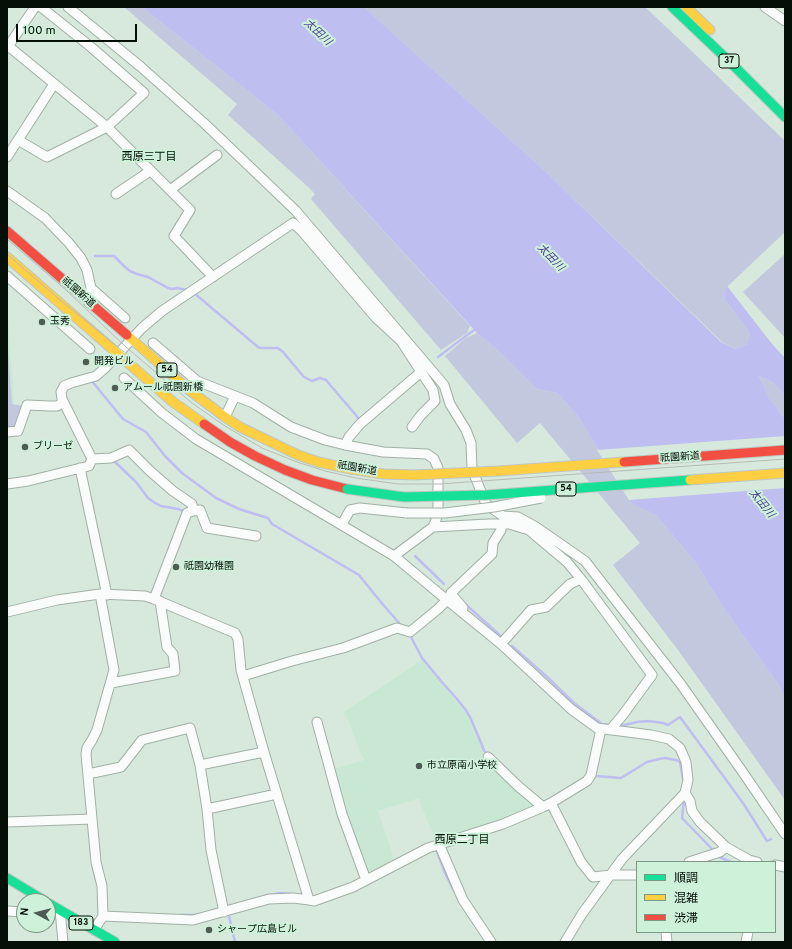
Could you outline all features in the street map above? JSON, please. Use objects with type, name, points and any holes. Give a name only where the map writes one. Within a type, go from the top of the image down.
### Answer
[{"type":"main road","name":"37","points":[[672,7],[785,117]]},
{"type":"main road","points":[[686,7],[714,34]]},
{"type":"main road","name":"祇園新道","points":[[7,231],[131,340],[190,390],[225,417],[240,427],[270,442],[298,455],[318,462],[383,474],[415,476],[785,450]]},
{"type":"main road","name":"祇園新道","points":[[7,257],[173,402],[230,442],[285,470],[312,480],[347,489],[404,497],[486,495],[785,473]]},
{"type":"main road","name":"祇園新道","points":[[594,487],[620,492],[785,480]]},
{"type":"main road","points":[[7,878],[32,893]]},
{"type":"main road","name":"183","points":[[56,908],[115,942]]},
{"type":"street","points":[[35,7],[7,46],[107,126],[190,210],[174,236],[213,277]]},
{"type":"street","points":[[18,140],[47,157],[107,126],[144,93],[91,47],[41,7]]},
{"type":"street","points":[[68,7],[141,67],[204,123],[296,211],[444,385],[450,404],[466,430],[471,443],[472,469],[486,504],[503,516],[518,517],[524,520],[585,561],[680,683],[785,834]]},
{"type":"street","points":[[765,7],[785,21]]},
{"type":"street","points":[[7,157],[54,84]]},
{"type":"street","points":[[170,190],[217,155]]},
{"type":"street","points":[[116,194],[150,171]]},
{"type":"street","points":[[7,191],[45,218],[81,258],[90,288],[89,303]]},
{"type":"street","points":[[92,459],[63,402],[61,395],[64,386],[96,376],[142,328],[162,310],[293,223],[301,230],[376,318],[401,341],[433,390],[435,401],[421,415],[412,427]]},
{"type":"street","points":[[7,276],[90,349]]},
{"type":"street","points":[[90,288],[125,318]]},
{"type":"street","points":[[55,318],[77,317]]},
{"type":"street","points":[[153,343],[197,381],[253,403],[291,427],[325,440],[345,445],[383,452],[427,454],[434,458],[438,468],[438,510],[436,520],[433,527],[394,556]]},
{"type":"street","points":[[345,445],[349,437],[360,424],[421,372]]},
{"type":"street","points":[[124,378],[162,413],[196,439],[394,556],[501,644],[571,709],[597,728],[651,735],[669,739],[680,748],[686,762],[688,780],[685,793],[622,859],[582,914],[565,942]]},
{"type":"street","points":[[225,417],[235,396]]},
{"type":"street","points":[[7,432],[18,431],[28,405],[57,406],[63,402]]},
{"type":"street","points":[[173,402],[172,414],[178,426]]},
{"type":"street","points":[[92,459],[111,458],[128,450],[173,491],[192,504],[193,511]]},
{"type":"street","points":[[7,484],[28,481],[88,466],[92,459]]},
{"type":"street","points":[[80,468],[104,595],[114,670],[97,730],[86,748],[96,862],[102,886],[103,916],[94,930]]},
{"type":"street","points":[[342,524],[350,510],[360,508],[407,513],[445,513],[494,507],[545,497],[567,489]]},
{"type":"street","points":[[111,683],[175,671],[173,654],[167,647],[157,600],[187,513],[200,510],[207,528],[256,536]]},
{"type":"street","points":[[463,613],[465,610],[451,593],[492,554],[493,543],[501,530],[501,524]]},
{"type":"street","points":[[103,916],[193,920],[269,899],[293,898],[314,901],[354,887],[428,848],[503,824],[547,805],[587,781],[591,775],[606,730],[622,716],[652,675],[567,562],[529,530],[509,524],[433,527]]},
{"type":"street","points":[[501,644],[531,610],[546,607],[570,584],[581,579]]},
{"type":"street","points":[[7,612],[57,600],[104,595],[145,596],[236,633],[238,638],[241,670],[309,900]]},
{"type":"street","points":[[243,676],[292,661],[343,648],[397,628],[410,632],[447,600]]},
{"type":"street","points":[[317,722],[342,814],[366,880]]},
{"type":"street","points":[[88,774],[121,767],[142,740],[190,728],[200,765],[207,809],[211,850],[224,912]]},
{"type":"street","points":[[200,765],[264,752]]},
{"type":"street","points":[[488,757],[518,786],[547,805],[581,862],[593,877],[636,875]]},
{"type":"street","points":[[685,793],[690,800],[692,811],[700,822],[726,847],[752,861]]},
{"type":"street","points":[[207,809],[277,794]]},
{"type":"street","points":[[7,822],[92,819]]},
{"type":"street","points":[[439,844],[463,900],[491,942]]},
{"type":"street","points":[[692,861],[720,852],[726,847]]},
{"type":"street","points":[[56,911],[60,910],[62,942]]},
{"type":"shaded area","points":[[124,7],[142,7],[278,115],[470,326],[467,333],[441,350],[311,199],[315,194],[228,115],[237,104]]},
{"type":"shaded area","points":[[364,7],[645,7],[785,141],[785,232],[728,286],[724,294],[725,300],[750,333],[747,344],[735,349],[722,342],[545,171]]},
{"type":"shaded area","points":[[785,254],[785,338],[743,292]]},
{"type":"shaded area","points":[[7,302],[14,404],[24,406],[7,428]]},
{"type":"shaded area","points":[[477,333],[502,354],[537,389],[557,393],[577,415],[633,503],[655,514],[696,563],[723,607],[780,687],[785,699],[785,800],[678,650],[613,565],[640,543],[540,423],[517,443],[445,356],[466,338]]},
{"type":"shaded area","points":[[7,335],[12,404],[23,406],[15,428],[7,428]]},
{"type":"shaded area","points":[[759,376],[774,383],[785,396],[785,419],[769,398]]},
{"type":"shaded area","name":"市立原南小学校","points":[[422,660],[468,716],[482,747],[483,757],[492,763],[538,805],[501,820],[437,841],[422,809],[419,798],[378,811],[394,859],[367,874],[349,825],[334,769],[364,760],[347,717],[343,714]]},
{"type":"water","name":"太田川","points":[[142,7],[364,7],[545,171],[721,342],[735,349],[747,344],[750,333],[725,300],[724,294],[727,286],[772,344],[785,358],[785,396],[774,383],[759,376],[769,398],[785,419],[785,699],[780,687],[723,607],[696,563],[655,514],[633,504],[577,415],[557,393],[537,389],[502,354],[477,333],[278,115]]},
{"type":"pier","points":[[785,436],[785,488],[629,500],[597,450]]},
{"type":"waterway","points":[[95,256],[114,256],[130,271],[148,277],[168,288],[187,290]]},
{"type":"waterway","points":[[194,293],[258,347],[278,348],[304,377],[312,381],[320,378],[326,380],[361,420]]},
{"type":"waterway","points":[[438,357],[474,330]]},
{"type":"waterway","points":[[91,380],[123,419],[146,432],[165,456],[182,473],[216,498],[239,509],[268,518],[272,524],[359,575],[399,623]]},
{"type":"waterway","points":[[113,460],[136,482],[148,498],[161,506],[183,511]]},
{"type":"waterway","points":[[415,556],[444,584]]},
{"type":"waterway","points":[[464,603],[503,638]]},
{"type":"waterway","points":[[411,637],[422,658],[465,709],[470,717],[484,751],[488,754]]},
{"type":"waterway","points":[[512,646],[574,703],[602,724],[608,725]]},
{"type":"waterway","points":[[620,726],[648,721],[668,725],[680,717],[743,803],[767,841],[771,839]]},
{"type":"waterway","points":[[596,776],[621,778],[647,762],[665,758],[680,762],[684,784]]},
{"type":"waterway","points":[[684,800],[682,818],[714,851]]},
{"type":"waterway","points":[[436,849],[454,891]]},
{"type":"waterway","points":[[719,857],[729,861]]},
{"type":"waterway","points":[[92,864],[97,883]]},
{"type":"waterway","points":[[265,896],[280,893],[292,894]]},
{"type":"waterway","points":[[180,915],[197,915]]},
{"type":"waterway","points":[[229,916],[235,942]]},
{"type":"tram line","points":[[7,239],[67,291],[126,347],[192,403],[225,426],[262,448],[325,471],[356,478],[398,484],[440,484],[785,459]]},
{"type":"tram line","points":[[7,254],[60,300],[124,352]]},
{"type":"traffic: fast","points":[[672,7],[785,117]]},
{"type":"traffic: fast","points":[[347,489],[404,497],[486,495],[690,480]]},
{"type":"traffic: fast","points":[[7,878],[32,893]]},
{"type":"traffic: fast","points":[[56,908],[115,942]]},
{"type":"traffic: slow","points":[[686,7],[710,30]]},
{"type":"traffic: slow","points":[[7,257],[173,402],[204,424]]},
{"type":"traffic: slow","points":[[127,335],[189,390],[240,427],[298,455],[318,462],[351,469]]},
{"type":"traffic: slow","points":[[351,469],[383,474],[415,475],[624,462]]},
{"type":"traffic: slow","points":[[690,480],[785,473]]},
{"type":"traffic: jam","points":[[7,231],[127,335]]},
{"type":"traffic: jam","points":[[204,424],[230,442],[285,470],[312,480],[347,489]]},
{"type":"traffic: jam","points":[[624,462],[785,450]]},
{"type":"place","name":"玉秀","points":[[42,322]]},
{"type":"place","name":"開発ビル","points":[[86,362]]},
{"type":"place","name":"アムール祇園新橋","points":[[115,388]]},
{"type":"place","name":"ブリーゼ","points":[[25,447]]},
{"type":"place","name":"祇園幼稚園","points":[[176,567]]},
{"type":"place","name":"市立原南小学校","points":[[419,766]]},
{"type":"place","name":"シャープ広島ビル","points":[[209,930]]},
{"type":"district","name":"西原三丁目","points":[[149,158]]},
{"type":"district","name":"西原二丁目","points":[[462,841]]}]
